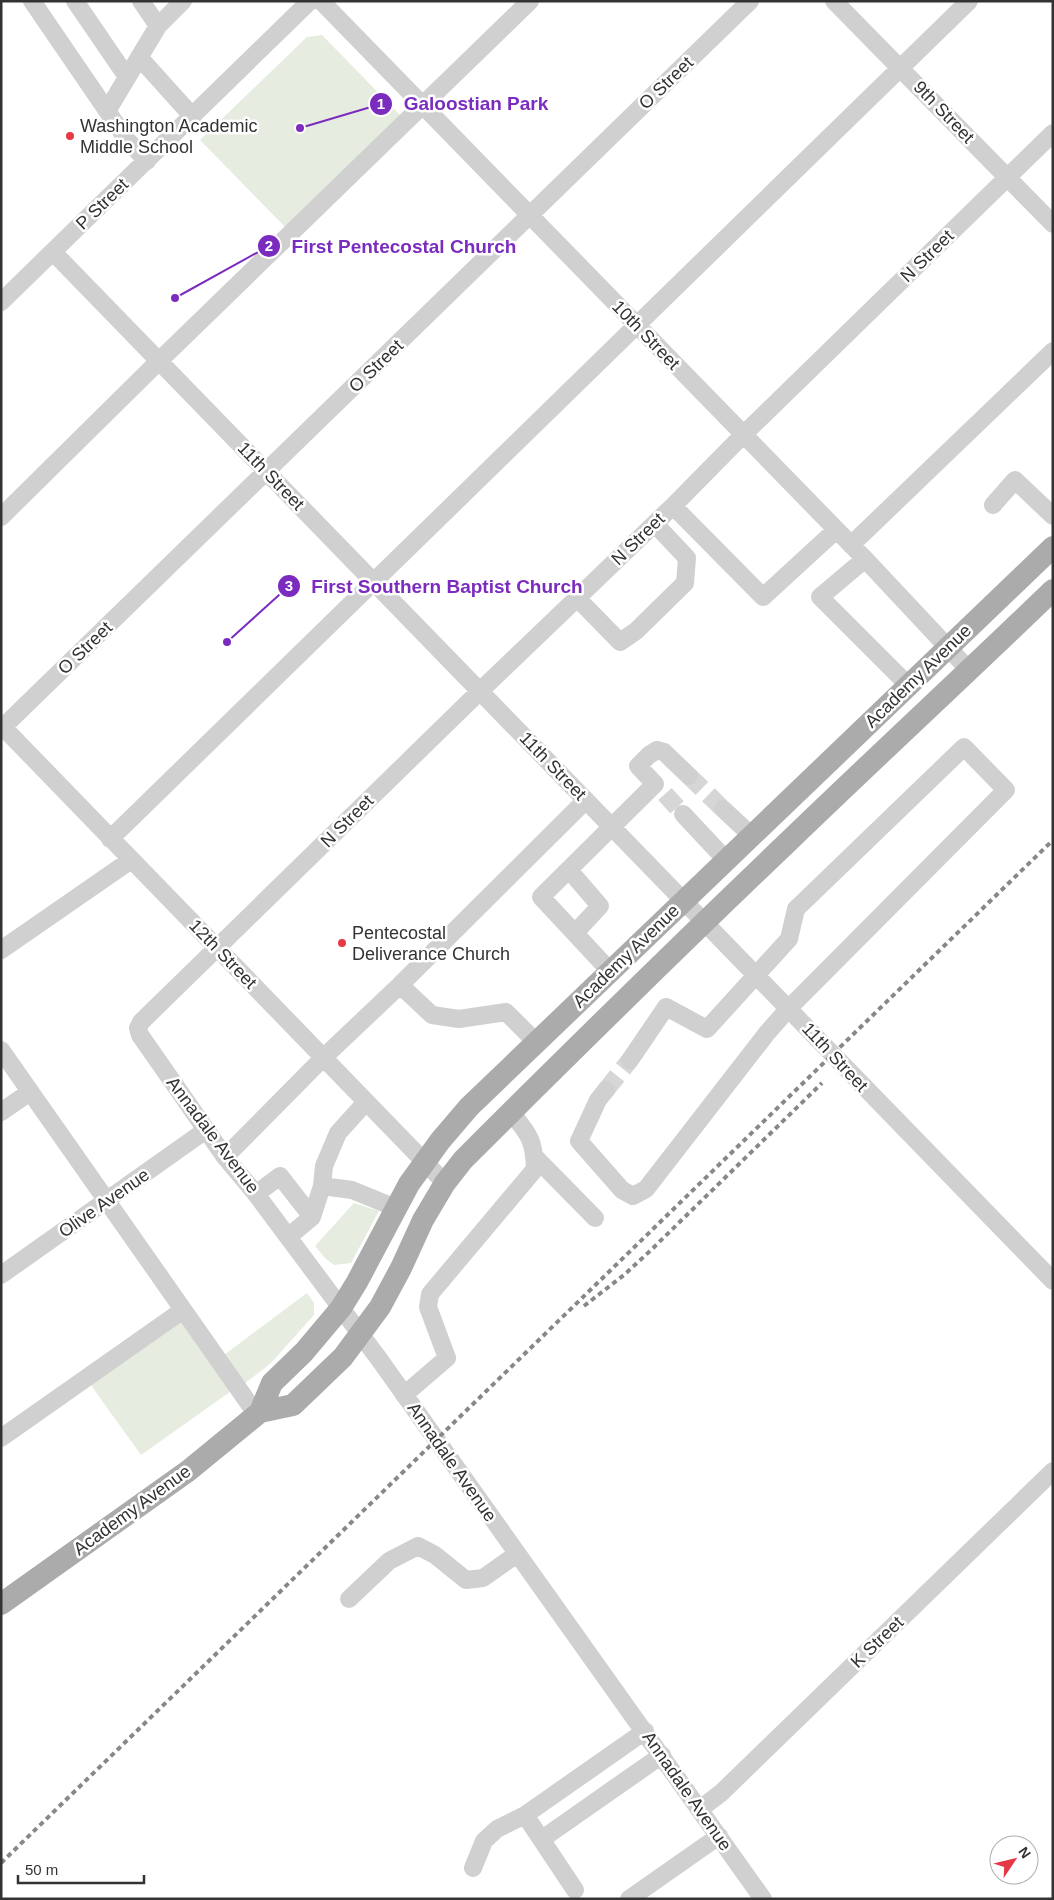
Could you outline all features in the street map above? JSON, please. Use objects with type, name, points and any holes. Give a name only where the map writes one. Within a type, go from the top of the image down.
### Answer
[{"type":"main road","name":"Academy Avenue","points":[[258,1414],[272,1383],[304,1352],[341,1308],[396,1208],[424,1162],[469,1108],[1053,547]]},
{"type":"main road","name":"Academy Avenue","points":[[1,1604],[188,1471],[258,1414],[293,1406],[343,1357],[380,1307],[424,1220],[445,1183],[463,1160],[789,841],[970,671],[1053,590]]},
{"type":"main road","points":[[511,1112],[509,1103],[514,1088],[552,1046],[566,1015]]},
{"type":"street","points":[[32,1],[127,140],[147,162]]},
{"type":"street","points":[[75,1],[127,77]]},
{"type":"street","points":[[141,1],[158,26]]},
{"type":"street","points":[[107,111],[158,26],[183,1]]},
{"type":"street","name":"P Street","points":[[1,302],[147,162],[310,1]]},
{"type":"street","name":"10th Street","points":[[321,1],[865,559],[970,671]]},
{"type":"street","points":[[1,517],[530,1]]},
{"type":"street","name":"O Street","points":[[2,727],[267,472],[750,1]]},
{"type":"street","name":"9th Street","points":[[834,1],[1053,224]]},
{"type":"street","points":[[110,839],[969,1]]},
{"type":"street","points":[[139,56],[193,117]]},
{"type":"street","name":"N Street","points":[[138,1028],[480,691],[655,524],[743,435],[1053,133]]},
{"type":"street","name":"11th Street","points":[[53,252],[1053,1281]]},
{"type":"street","points":[[851,545],[1053,351]]},
{"type":"street","points":[[993,504],[1015,480],[1053,516]]},
{"type":"street","points":[[673,506],[763,597],[836,530]]},
{"type":"street","points":[[577,598],[620,642],[636,631],[684,583],[687,558],[655,524]]},
{"type":"street","points":[[865,559],[820,597],[908,685]]},
{"type":"street","name":"12th Street","points":[[2,727],[445,1183]]},
{"type":"street","points":[[606,1090],[598,1100],[579,1141],[622,1190],[633,1196],[646,1189],[767,1033],[789,1008],[1006,790],[964,747],[796,909],[789,939],[706,1028],[666,1007],[630,1060]]},
{"type":"street","points":[[610,971],[541,897],[612,828],[660,789],[638,766],[649,754],[657,750],[664,752],[689,776]]},
{"type":"street","points":[[225,1157],[586,800]]},
{"type":"street","points":[[723,809],[752,836]]},
{"type":"street","points":[[683,814],[727,861]]},
{"type":"street","points":[[1,950],[131,860]]},
{"type":"street","points":[[568,870],[600,906],[575,933]]},
{"type":"street","points":[[400,986],[432,1015],[459,1019],[506,1012],[537,1043]]},
{"type":"street","name":"Annadale Avenue","points":[[138,1028],[140,1035],[225,1157],[256,1194],[361,1334],[763,1899]]},
{"type":"street","points":[[1,1050],[258,1414]]},
{"type":"street","points":[[1,1112],[30,1092]]},
{"type":"street","points":[[288,1237],[312,1217],[322,1186],[324,1166],[338,1133],[366,1102]]},
{"type":"street","points":[[404,1395],[447,1358],[428,1307],[430,1294],[535,1169],[534,1148],[530,1138],[511,1112]]},
{"type":"street","name":"Olive Avenue","points":[[1,1275],[206,1130]]},
{"type":"street","points":[[535,1157],[595,1218]]},
{"type":"street","points":[[256,1194],[280,1176],[312,1217]]},
{"type":"street","points":[[322,1186],[352,1190],[396,1208]]},
{"type":"street","points":[[1,1438],[183,1310]]},
{"type":"street","name":"K Street","points":[[700,1809],[721,1793],[1053,1472]]},
{"type":"street","points":[[349,1599],[389,1561],[418,1546],[435,1555],[466,1580],[483,1578],[517,1554]]},
{"type":"street","points":[[473,1868],[484,1841],[498,1829],[525,1814],[645,1731]]},
{"type":"street","points":[[542,1839],[662,1755]]},
{"type":"street","points":[[525,1814],[575,1890]]},
{"type":"street","points":[[629,1899],[719,1836]]},
{"type":"shaded area","points":[[322,35],[401,116],[286,228],[200,140],[307,37]]},
{"type":"shaded area","points":[[354,1203],[379,1211],[351,1263],[334,1265],[315,1246]]},
{"type":"shaded area","points":[[307,1293],[314,1303],[314,1315],[270,1364],[244,1384],[224,1355]]},
{"type":"shaded area","points":[[183,1316],[234,1389],[141,1455],[90,1384]]},
{"type":"tunnel","points":[[689,776],[723,809]]},
{"type":"tunnel","points":[[665,794],[683,814]]},
{"type":"tunnel","points":[[606,1090],[630,1060]]},
{"type":"railway","points":[[1,1863],[1053,840]]},
{"type":"railway","points":[[584,1306],[624,1275],[650,1251],[822,1083]]},
{"type":"place","name":"Galoostian Park","points":[[300,128]]},
{"type":"place","name":"Washington Academic Middle School","points":[[70,136]]},
{"type":"place","name":"First Pentecostal Church","points":[[175,298]]},
{"type":"place","name":"First Southern Baptist Church","points":[[227,642]]},
{"type":"place","name":"Pentecostal Deliverance Church","points":[[342,943]]}]
